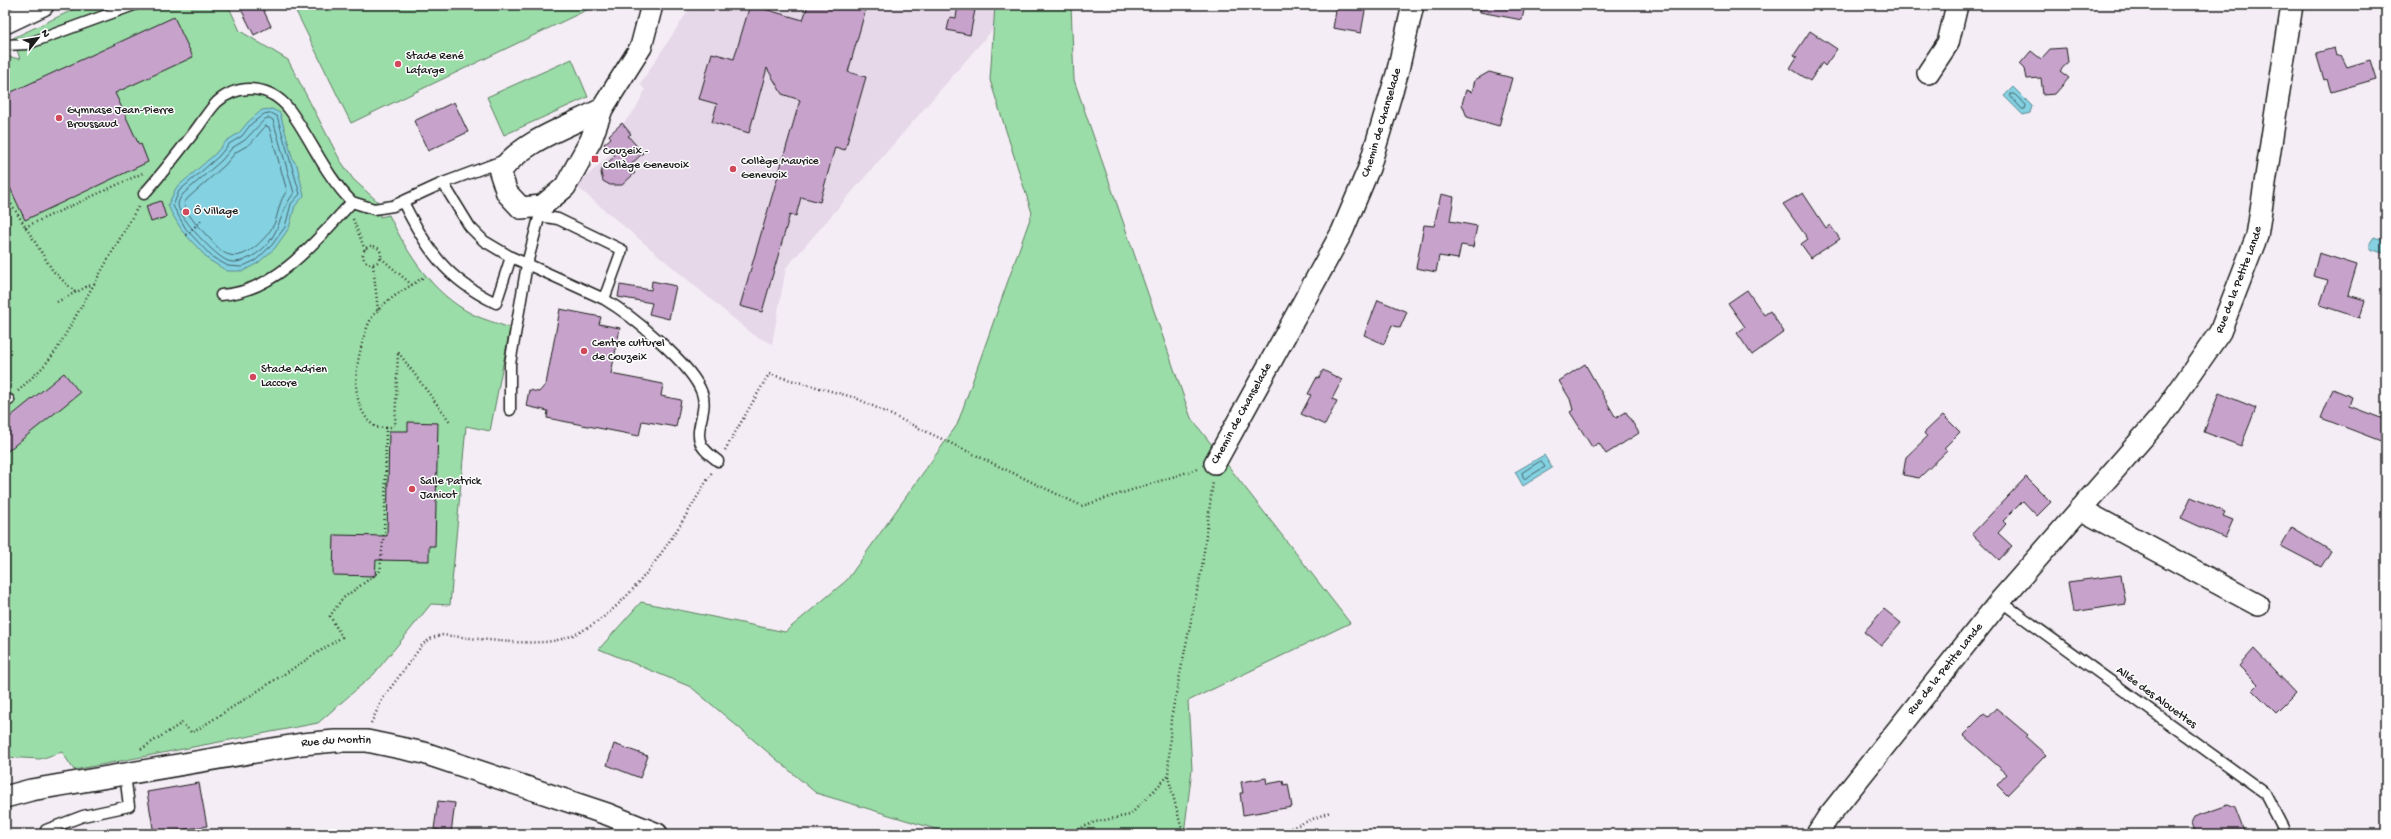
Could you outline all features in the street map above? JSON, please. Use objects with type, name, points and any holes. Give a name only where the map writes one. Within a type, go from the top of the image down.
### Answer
[{"type":"street","points":[[5,23],[43,5]]},
{"type":"street","points":[[602,109],[540,139],[510,158],[500,172],[507,193],[521,208],[541,211],[565,187],[590,140],[602,109],[641,46],[652,5]]},
{"type":"street","name":"Chemin de Chanselade","points":[[1215,463],[1342,232],[1369,168],[1397,74],[1413,5]]},
{"type":"street","points":[[1928,73],[1948,44],[1957,5]]},
{"type":"street","name":"Rue de la Petite Lande","points":[[1817,834],[1828,817],[2000,601],[2160,418],[2220,332],[2256,236],[2292,5]]},
{"type":"street","points":[[2080,509],[2258,604]]},
{"type":"street","name":"Rue du Montin","points":[[5,797],[125,774],[302,744],[335,741],[367,741],[424,753],[607,814],[657,834]]},
{"type":"lane","points":[[5,45],[27,44],[134,5]]},
{"type":"lane","points":[[144,194],[160,177],[217,102],[231,93],[249,89],[266,91],[278,98],[289,110],[330,179],[349,205],[383,209],[403,202],[443,182],[510,158]]},
{"type":"lane","points":[[443,182],[470,227],[484,241],[511,257],[604,299],[622,310],[685,367],[702,394],[704,407],[698,435],[700,442],[718,461]]},
{"type":"lane","points":[[403,202],[429,250],[441,264],[461,283],[496,303],[511,257]]},
{"type":"lane","points":[[221,296],[234,295],[256,286],[273,276],[313,244],[349,205]]},
{"type":"lane","points":[[510,410],[510,364],[527,264],[541,211],[622,250],[604,299]]},
{"type":"lane","name":"Allée des Alouettes","points":[[2000,601],[2265,794],[2283,828]]},
{"type":"lane","points":[[46,830],[83,816],[130,806],[125,774]]},
{"type":"path","points":[[24,227],[144,172]]},
{"type":"path","points":[[5,194],[24,227],[53,271],[77,294]]},
{"type":"path","points":[[10,398],[43,367],[56,351],[94,283],[136,213],[144,194]]},
{"type":"path","points":[[349,205],[365,250],[364,260],[368,264],[373,265]]},
{"type":"path","points":[[186,235],[202,220]]},
{"type":"path","points":[[365,250],[374,246],[381,253],[381,258],[412,285]]},
{"type":"path","points":[[373,265],[381,258]]},
{"type":"path","points":[[373,265],[378,310]]},
{"type":"path","points":[[425,276],[378,310],[365,333],[354,378],[360,404],[366,418],[375,427],[386,428],[395,426],[398,352],[451,423]]},
{"type":"path","points":[[57,302],[77,294],[94,283]]},
{"type":"path","points":[[367,741],[372,720],[383,698],[424,644],[432,638],[441,635],[545,642],[570,636],[597,622],[621,603],[643,579],[718,461],[769,374],[856,398],[1082,506],[1215,463]]},
{"type":"path","points":[[141,749],[182,723],[192,733],[342,637],[330,616],[342,599],[374,577],[382,567],[386,428]]},
{"type":"path","name":"Chemin de Chanselade","points":[[1183,834],[1168,776],[1171,718],[1202,567],[1215,463]]},
{"type":"path","points":[[1067,834],[1095,822],[1130,815],[1168,776]]},
{"type":"path","points":[[1276,834],[1330,812]]},
{"type":"shaded area","name":"Collège Maurice Genevoix","points":[[708,5],[1014,5],[786,268],[772,344],[752,334],[576,186],[613,152],[606,144],[636,108],[645,90],[640,84],[690,8],[707,8]]},
{"type":"green space","name":"Stade Adrien Laccore","points":[[83,5],[228,5],[240,31],[288,60],[340,160],[353,179],[378,202],[380,217],[389,215],[404,244],[433,284],[458,305],[472,314],[510,328],[490,431],[466,426],[450,605],[431,604],[374,674],[318,723],[74,770],[62,752],[40,759],[5,757],[5,56],[20,59],[13,38]]},
{"type":"green space","name":"Stade René Lafarge","points":[[293,5],[597,5],[351,123]]},
{"type":"green space","points":[[995,5],[1071,5],[1074,80],[1191,418],[1350,623],[1188,701],[1192,769],[1184,834],[952,834],[816,793],[691,687],[599,649],[641,602],[785,632],[847,580],[957,425],[1032,213],[990,80]]},
{"type":"green space","points":[[572,59],[588,97],[504,135],[487,97]]},
{"type":"water","points":[[2013,87],[2032,106],[2030,113],[2023,115],[2004,96]]},
{"type":"water","points":[[272,109],[280,113],[293,160],[297,165],[304,196],[295,206],[289,228],[275,248],[258,263],[243,271],[227,271],[209,260],[183,232],[168,205],[176,188],[215,154],[226,141],[239,133],[248,122],[262,110]]},
{"type":"water","points":[[2374,237],[2386,241],[2386,254],[2370,249],[2370,243]]},
{"type":"water","points":[[1544,455],[1552,468],[1523,486],[1515,472]]},
{"type":"building","points":[[239,5],[261,5],[271,26],[254,35]]},
{"type":"building","points":[[750,5],[803,20],[808,5],[867,5],[848,72],[866,77],[845,150],[835,147],[820,202],[801,197],[796,216],[790,214],[762,312],[740,306],[800,100],[782,94],[767,68],[749,133],[712,122],[717,104],[699,99],[712,53],[734,59]]},
{"type":"building","points":[[958,5],[976,5],[970,35],[947,30],[950,17],[956,18]]},
{"type":"building","points":[[1337,5],[1366,5],[1361,33],[1333,28]]},
{"type":"building","points":[[1480,5],[1525,5],[1522,20],[1480,12]]},
{"type":"building","name":"Gymnase Jean-Pierre Broussaud","points":[[174,17],[193,57],[115,93],[139,145],[141,144],[148,162],[25,220],[5,177],[5,95]]},
{"type":"building","points":[[1810,31],[1837,49],[1825,66],[1822,63],[1810,81],[1790,68],[1797,57],[1794,55]]},
{"type":"building","points":[[2066,48],[2068,62],[2060,71],[2069,78],[2055,94],[2043,95],[2041,78],[2027,79],[2025,69],[2020,64],[2031,51],[2041,59],[2050,49]]},
{"type":"building","points":[[2334,48],[2336,56],[2341,55],[2347,67],[2370,60],[2376,79],[2331,92],[2327,79],[2324,80],[2316,53]]},
{"type":"building","points":[[1489,72],[1512,78],[1499,126],[1467,117],[1462,104],[1466,90],[1472,92],[1475,80]]},
{"type":"building","points":[[454,102],[468,132],[428,151],[414,121]]},
{"type":"building","points":[[622,123],[631,134],[628,136],[643,153],[629,166],[635,173],[622,185],[610,185],[603,181],[601,173],[603,167],[615,156],[604,144],[611,138],[609,135]]},
{"type":"building","points":[[1803,193],[1826,228],[1830,225],[1840,239],[1811,258],[1801,244],[1808,239],[1783,204]]},
{"type":"building","points":[[1441,194],[1454,197],[1450,221],[1477,226],[1473,247],[1461,245],[1458,259],[1439,256],[1436,272],[1416,268],[1424,225],[1434,226]]},
{"type":"building","points":[[161,201],[166,217],[151,222],[146,206]]},
{"type":"building","points":[[2319,253],[2357,265],[2348,295],[2365,300],[2360,318],[2320,305],[2328,280],[2313,276]]},
{"type":"building","points":[[652,281],[676,286],[669,319],[649,314],[652,303],[618,297],[620,285],[651,290]]},
{"type":"building","points":[[1747,290],[1764,315],[1770,311],[1784,332],[1752,355],[1737,333],[1745,327],[1728,303]]},
{"type":"building","points":[[1378,300],[1407,312],[1400,328],[1392,325],[1384,344],[1364,335]]},
{"type":"building","name":"Centre culturel de Couzeix","points":[[560,309],[601,317],[599,324],[620,328],[611,374],[663,384],[661,396],[681,400],[676,427],[642,421],[639,436],[547,418],[548,411],[526,406],[529,390],[539,392],[546,384]]},
{"type":"building","points":[[1585,364],[1616,418],[1626,412],[1639,433],[1606,454],[1599,443],[1592,447],[1570,412],[1573,410],[1570,399],[1559,381]]},
{"type":"building","points":[[1323,370],[1342,380],[1332,399],[1337,401],[1325,425],[1301,414],[1311,395],[1308,394],[1317,377],[1319,378]]},
{"type":"building","points":[[64,373],[80,393],[5,453],[5,421]]},
{"type":"building","points":[[2333,389],[2352,397],[2349,406],[2386,420],[2386,443],[2321,418]]},
{"type":"building","points":[[2219,393],[2256,408],[2241,446],[2204,432]]},
{"type":"building","points":[[1943,415],[1960,432],[1944,448],[1947,451],[1919,478],[1903,475],[1906,457],[1927,437],[1924,433]]},
{"type":"building","name":"Salle Patrick Janicot","points":[[408,422],[438,423],[435,546],[429,546],[429,561],[376,560],[375,576],[333,575],[334,535],[387,536],[389,431],[408,431]]},
{"type":"building","points":[[2026,477],[2051,502],[2037,516],[2023,501],[2003,521],[2006,524],[1998,533],[2012,546],[1999,560],[1972,534]]},
{"type":"building","points":[[2191,497],[2225,512],[2223,516],[2233,520],[2225,538],[2181,518]]},
{"type":"building","points":[[2292,527],[2331,551],[2321,567],[2281,546]]},
{"type":"building","points":[[2121,575],[2126,604],[2073,612],[2068,582]]},
{"type":"building","points":[[1884,609],[1901,623],[1881,646],[1864,632]]},
{"type":"building","points":[[2254,649],[2296,693],[2276,713],[2253,690],[2258,685],[2239,666]]},
{"type":"building","points":[[1996,708],[2028,735],[2026,737],[2046,755],[2007,795],[1997,785],[2007,774],[1963,735],[1984,714],[1988,717]]},
{"type":"building","points":[[614,744],[648,756],[640,778],[607,765]]},
{"type":"building","points":[[1266,778],[1267,784],[1283,781],[1284,785],[1288,784],[1292,807],[1243,815],[1240,793],[1243,793],[1241,782]]},
{"type":"building","points":[[199,783],[207,826],[154,834],[147,792]]},
{"type":"building","points":[[438,801],[455,803],[451,833],[434,829]]},
{"type":"building","points":[[2228,805],[2235,808],[2245,834],[2195,834],[2191,823],[2194,817]]},
{"type":"place","name":"Stade René Lafarge","points":[[398,64]]},
{"type":"place","name":"Gymnase Jean-Pierre Broussaud","points":[[59,118]]},
{"type":"place","name":"Couzeix - Collège Genevoix","points":[[595,159]]},
{"type":"place","name":"Collège Maurice Genevoix","points":[[733,169]]},
{"type":"place","name":"Ô Village","points":[[186,212]]},
{"type":"place","name":"Centre culturel de Couzeix","points":[[584,351]]},
{"type":"place","name":"Stade Adrien Laccore","points":[[253,377]]},
{"type":"place","name":"Salle Patrick Janicot","points":[[412,489]]}]
